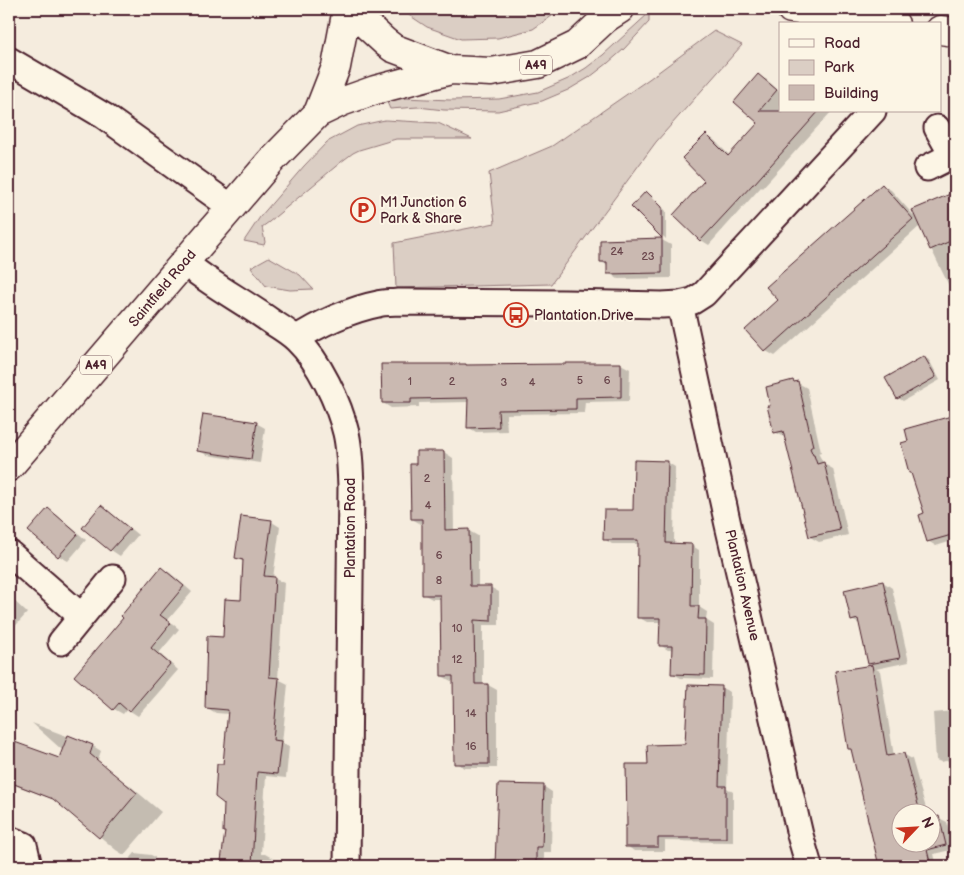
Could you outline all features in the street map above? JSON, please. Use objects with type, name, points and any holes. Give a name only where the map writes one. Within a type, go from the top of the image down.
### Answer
[{"type":"main road","name":"A49","points":[[348,9],[392,48],[451,70],[490,72],[538,64],[577,46],[613,12]]},
{"type":"main road","name":"Saintfield Road","points":[[9,467],[230,207],[318,112],[336,67],[348,9]]},
{"type":"main road","points":[[791,9],[881,22]]},
{"type":"main road","points":[[942,30],[955,32]]},
{"type":"main road","name":"Saintfield Road","points":[[318,112],[375,90],[451,70]]},
{"type":"street","points":[[9,60],[104,116],[230,207]]},
{"type":"street","points":[[296,339],[309,330],[350,312],[379,303],[662,305],[693,301],[704,294],[872,112]]},
{"type":"street","points":[[927,168],[954,155],[937,128]]},
{"type":"street","name":"Plantation Road","points":[[184,262],[198,275],[256,311],[296,339],[315,362],[328,385],[346,432],[350,458],[347,866]]},
{"type":"street","name":"Plantation Avenue","points":[[680,304],[728,525],[800,835],[809,866]]},
{"type":"street","points":[[9,553],[82,616]]},
{"type":"street","points":[[61,642],[112,578]]},
{"type":"street","points":[[9,839],[24,845],[29,866]]},
{"type":"green space","points":[[400,9],[562,9],[533,29],[498,38],[461,39],[427,27]]},
{"type":"green space","points":[[649,13],[649,22],[608,63],[590,77],[568,90],[542,101],[498,111],[444,110],[418,107],[390,109],[386,100],[404,98],[450,100],[499,99],[538,92],[568,79],[586,68]]},
{"type":"green space","points":[[714,31],[742,45],[656,142],[551,284],[396,288],[394,243],[495,223],[489,173],[552,146],[649,79]]},
{"type":"green space","points":[[385,120],[438,123],[472,139],[396,139],[359,150],[341,162],[262,227],[264,245],[244,241],[260,217],[327,142],[357,126]]},
{"type":"green space","points":[[269,257],[300,275],[313,289],[290,290],[266,286],[251,267]]},
{"type":"building","points":[[758,74],[777,90],[759,111],[818,112],[700,241],[673,215],[704,181],[682,158],[706,134],[728,156],[758,123],[734,102]]},
{"type":"building","points":[[882,184],[913,219],[765,352],[745,330],[778,300],[766,287]]},
{"type":"building","points":[[646,191],[662,207],[662,238],[631,207]]},
{"type":"building","points":[[955,192],[955,239],[930,250],[912,210]]},
{"type":"building","points":[[662,238],[662,273],[607,274],[607,262],[600,262],[600,240]]},
{"type":"building","points":[[924,356],[936,377],[897,399],[885,378]]},
{"type":"building","points":[[621,363],[621,397],[576,398],[576,409],[498,410],[499,427],[467,428],[468,398],[411,399],[411,403],[382,403],[381,364]]},
{"type":"building","points":[[793,380],[794,382],[798,381],[813,446],[810,448],[817,464],[824,462],[840,530],[809,537],[783,431],[774,433],[767,406],[770,406],[766,387]]},
{"type":"building","points":[[203,414],[257,422],[251,459],[197,451]]},
{"type":"building","points":[[955,415],[955,534],[927,542],[919,515],[924,513],[911,473],[909,473],[901,443],[908,441],[905,429]]},
{"type":"building","points":[[416,451],[444,451],[445,530],[469,529],[470,586],[491,586],[491,621],[474,620],[475,684],[488,684],[489,764],[454,764],[453,676],[441,676],[440,595],[422,595],[422,519],[411,519],[410,464],[416,464]]},
{"type":"building","points":[[634,460],[668,461],[666,543],[692,544],[691,606],[699,606],[698,619],[706,619],[705,675],[671,674],[672,646],[659,646],[660,618],[637,618],[638,540],[603,540],[604,510],[633,510]]},
{"type":"building","points":[[101,505],[130,529],[110,551],[82,528]]},
{"type":"building","points":[[48,508],[78,534],[58,557],[28,531]]},
{"type":"building","points":[[241,516],[272,520],[264,576],[275,577],[269,677],[279,678],[273,740],[281,741],[277,774],[257,772],[252,866],[221,861],[225,832],[223,832],[224,804],[215,797],[217,764],[223,764],[228,710],[205,708],[207,636],[223,637],[225,599],[241,600],[243,560],[235,558]]},
{"type":"building","points":[[161,567],[184,586],[160,615],[171,623],[151,648],[170,664],[129,712],[119,703],[113,710],[74,676],[123,618],[121,616]]},
{"type":"building","points":[[883,581],[900,658],[868,664],[858,619],[851,621],[844,590]]},
{"type":"building","points":[[872,665],[887,756],[904,753],[917,802],[892,802],[892,852],[928,852],[931,866],[879,866],[851,749],[848,749],[835,671]]},
{"type":"building","points":[[688,685],[722,686],[719,786],[726,786],[726,838],[658,838],[658,847],[625,847],[625,826],[627,826],[626,764],[648,764],[647,745],[685,744]]},
{"type":"building","points":[[68,735],[93,745],[90,754],[137,793],[99,838],[53,799],[9,782],[9,740],[59,758]]},
{"type":"building","points":[[498,784],[544,785],[542,847],[536,847],[536,866],[495,866]]},
{"type":"building","points":[[942,828],[946,845],[942,846]]},
{"type":"place","name":"M1 Junction 6 Park & Share","points":[[363,210]]},
{"type":"place","name":"Plantation Drive","points":[[516,315]]}]
